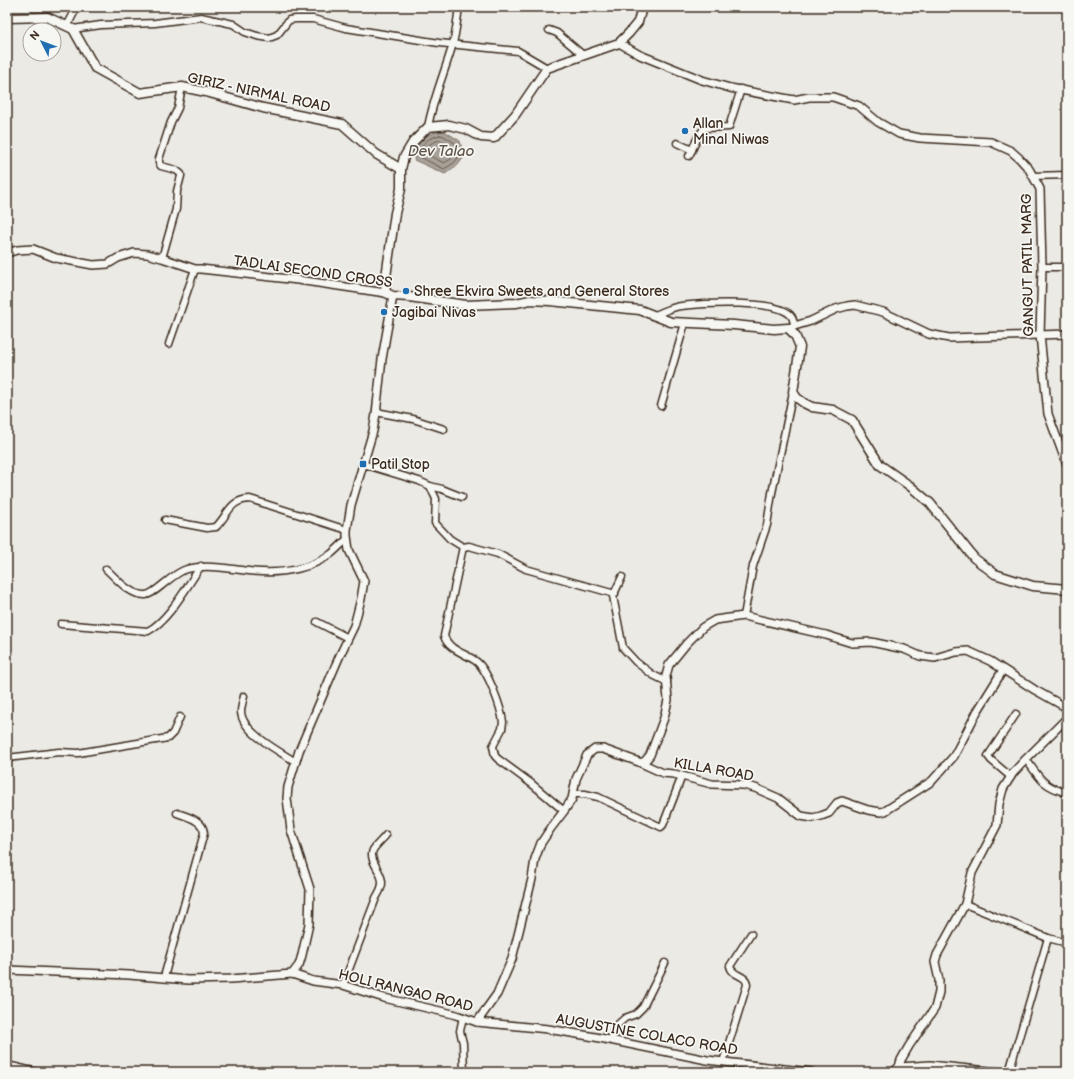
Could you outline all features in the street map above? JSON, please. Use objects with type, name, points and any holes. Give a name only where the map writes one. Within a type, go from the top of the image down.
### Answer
[{"type":"main road","points":[[390,294],[385,284],[395,213],[401,189],[401,169],[404,157],[413,142],[428,127],[449,125],[466,129],[481,137],[494,138],[515,115],[547,68],[619,43],[638,22],[642,7]]},
{"type":"main road","points":[[7,18],[47,17],[70,28]]},
{"type":"main road","name":"GIRIZ - NIRMAL ROAD","points":[[70,28],[95,68],[140,93],[182,88],[206,92],[263,108],[342,124],[376,154],[401,169]]},
{"type":"main road","name":"TADLAI SECOND CROSS","points":[[390,294],[466,305],[516,303],[530,300],[550,301],[640,310],[671,322],[734,325],[774,329],[791,327]]},
{"type":"main road","points":[[791,327],[800,347],[793,392],[804,404],[812,407],[833,410],[852,420],[880,465],[910,486],[930,503],[974,558],[995,574],[1033,586],[1067,589]]},
{"type":"street","points":[[76,7],[70,28],[155,23],[201,17],[233,24],[245,32],[269,38],[277,35],[289,20],[313,19],[346,28],[453,44],[518,51],[547,68]]},
{"type":"street","points":[[428,127],[432,106],[453,44],[459,7]]},
{"type":"street","points":[[550,30],[557,33],[583,55]]},
{"type":"street","name":"GANGUT PATIL MARG","points":[[619,43],[640,55],[702,80],[794,100],[809,97],[833,97],[859,106],[878,122],[899,134],[928,138],[991,142],[1011,151],[1029,169],[1040,189],[1042,267],[1040,335],[1048,414],[1067,465]]},
{"type":"street","points":[[162,258],[176,209],[177,191],[181,174],[176,170],[161,166],[159,164],[159,159],[170,122],[178,108],[182,88]]},
{"type":"street","points":[[678,142],[691,153],[699,135],[705,128],[729,126],[741,89]]},
{"type":"street","points":[[1033,176],[1067,175]]},
{"type":"street","name":"TADLAI SECOND CROSS","points":[[7,253],[17,250],[33,249],[56,258],[93,265],[108,264],[118,258],[134,253],[147,254],[195,269],[291,279],[390,294]]},
{"type":"street","points":[[1042,267],[1067,267]]},
{"type":"street","points":[[169,344],[195,269]]},
{"type":"street","points":[[7,970],[164,977],[188,980],[217,980],[292,974],[298,965],[302,955],[309,924],[310,889],[291,830],[287,798],[288,787],[310,726],[354,626],[361,599],[364,581],[350,550],[347,530],[351,505],[373,431],[390,294]]},
{"type":"street","points":[[655,315],[680,306],[722,303],[759,305],[775,308],[792,316],[791,327]]},
{"type":"street","name":"TADLAI SECOND CROSS","points":[[791,327],[811,321],[836,309],[855,305],[883,312],[929,334],[950,338],[1067,334]]},
{"type":"street","points":[[661,406],[686,323]]},
{"type":"street","points":[[744,616],[753,566],[767,525],[772,493],[793,392]]},
{"type":"street","points":[[376,412],[414,419],[444,429]]},
{"type":"street","points":[[363,464],[419,481],[462,497]]},
{"type":"street","points":[[430,486],[436,500],[435,523],[450,539],[463,547],[469,546],[498,554],[526,569],[615,594]]},
{"type":"street","points":[[166,520],[207,528],[216,527],[231,506],[236,502],[250,499],[347,530]]},
{"type":"street","points":[[106,569],[130,590],[146,595],[152,594],[173,576],[185,570],[201,566],[262,572],[298,569],[332,554],[348,539]]},
{"type":"street","points":[[463,547],[444,636],[450,646],[477,662],[487,675],[503,722],[502,729],[493,746],[495,756],[532,784],[564,812]]},
{"type":"street","points":[[61,624],[148,631],[154,628],[167,615],[201,566]]},
{"type":"street","points":[[622,577],[614,596],[623,648],[647,671],[666,682]]},
{"type":"street","points":[[641,763],[650,755],[664,718],[668,700],[666,682],[669,665],[687,643],[703,627],[715,620],[744,616],[826,635],[852,643],[870,642],[904,649],[920,656],[935,658],[956,652],[968,652],[990,662],[1067,708]]},
{"type":"street","points":[[317,622],[348,638]]},
{"type":"street","name":"KILLA ROAD","points":[[641,763],[663,773],[674,774],[712,784],[743,785],[755,788],[778,798],[802,816],[813,818],[829,813],[837,803],[842,801],[868,810],[881,812],[885,811],[926,785],[941,772],[954,756],[977,712],[1003,670]]},
{"type":"street","points":[[244,696],[241,712],[246,725],[267,744],[296,762]]},
{"type":"street","points":[[1010,777],[990,760],[988,756],[1016,714]]},
{"type":"street","points":[[7,758],[59,752],[78,752],[168,738],[173,733],[180,717]]},
{"type":"street","points":[[893,1072],[899,1067],[909,1046],[935,1008],[939,992],[939,980],[934,962],[965,904],[972,873],[997,824],[999,804],[1003,789],[1010,777],[1026,759],[1067,718]]},
{"type":"street","name":"HOLI RANGAO ROAD","points":[[292,974],[313,981],[343,985],[384,998],[422,1006],[477,1022],[497,994],[512,959],[532,879],[535,859],[541,843],[572,799],[576,779],[587,755],[595,749],[603,749],[641,763]]},
{"type":"street","points":[[1026,759],[1043,782],[1048,786],[1067,793]]},
{"type":"street","points":[[573,794],[585,794],[598,797],[661,827],[682,776]]},
{"type":"street","points":[[164,977],[204,833],[202,825],[198,821],[177,813]]},
{"type":"street","points":[[343,985],[382,885],[382,878],[372,855],[373,850],[386,835]]},
{"type":"street","points":[[965,904],[1048,938],[1067,942]]},
{"type":"street","points":[[723,1062],[747,985],[747,981],[734,973],[730,966],[751,934]]},
{"type":"street","points":[[1009,1072],[1048,938]]},
{"type":"street","points":[[611,1040],[616,1026],[625,1018],[636,1014],[643,1007],[665,963]]},
{"type":"street","points":[[463,1017],[460,1032],[463,1043],[464,1072]]},
{"type":"street","name":"AUGUSTINE COLACO ROAD","points":[[477,1022],[548,1029],[611,1040],[707,1060],[812,1072]]},
{"type":"street","points":[[7,1065],[37,1072]]},
{"type":"street","points":[[899,1067],[930,1065],[999,1072]]},
{"type":"water","name":"Dev Talao","points":[[440,131],[446,132],[460,141],[464,157],[457,166],[445,174],[414,160],[415,153],[421,140]]},
{"type":"place","name":"Allan Minal Niwas","points":[[685,131]]},
{"type":"place","name":"Shree Ekvira Sweets and General Stores","points":[[406,291]]},
{"type":"place","name":"Jagibai Nivas","points":[[384,312]]},
{"type":"place","name":"Patil Stop","points":[[363,464]]}]
